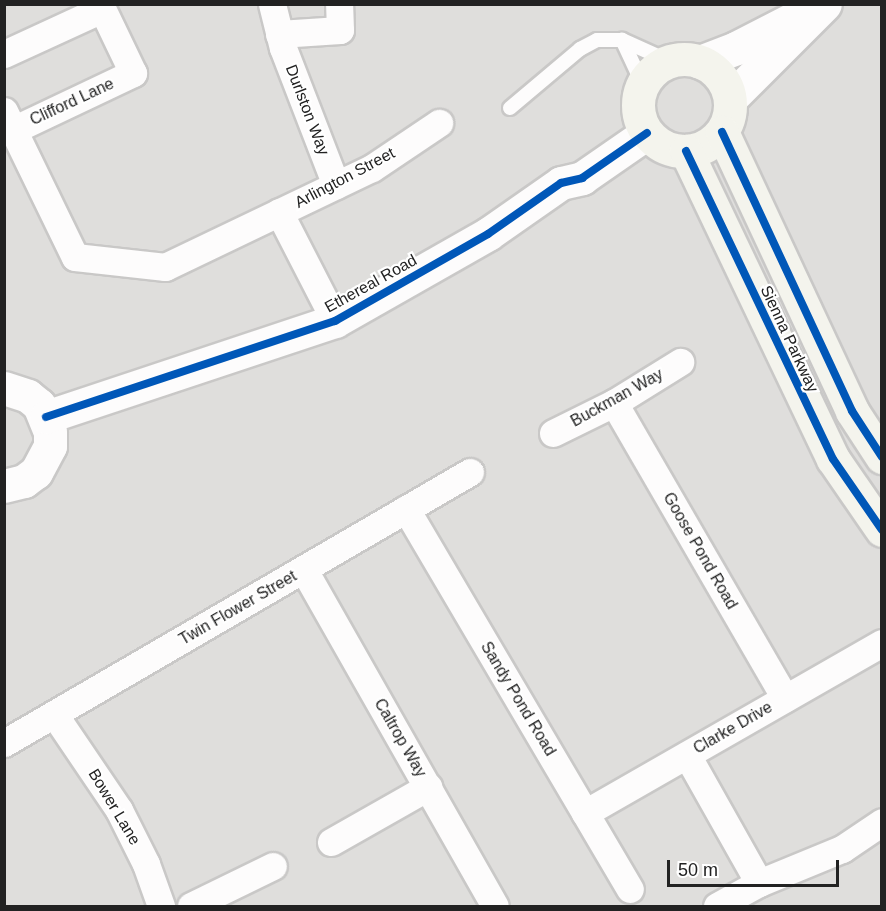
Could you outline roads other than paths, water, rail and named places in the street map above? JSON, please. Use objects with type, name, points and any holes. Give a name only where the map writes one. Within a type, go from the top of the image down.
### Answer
[{"type":"main road","points":[[672,66],[720,76],[730,99],[730,111],[722,132],[712,142],[686,151],[664,147],[643,122],[638,99],[672,66]]},
{"type":"main road","name":"Sienna Parkway","points":[[722,132],[852,411],[882,457]]},
{"type":"main road","name":"Sienna Parkway","points":[[686,151],[833,459],[882,530]]},
{"type":"street","name":"Durlston Way","points":[[272,4],[279,34],[336,185]]},
{"type":"street","points":[[279,34],[340,30],[339,4]]},
{"type":"street","points":[[672,66],[736,48],[819,4]]},
{"type":"street","points":[[730,99],[825,4]]},
{"type":"street","name":"Clifford Lane","points":[[4,54],[101,7],[132,73],[9,120],[75,257]]},
{"type":"street","name":"Ethereal Road","points":[[46,417],[335,321],[488,234],[561,183],[571,167],[643,122]]},
{"type":"street","name":"Arlington Street","points":[[75,257],[165,267],[372,168],[439,123]]},
{"type":"street","name":"Arlington Street","points":[[279,212],[335,321]]},
{"type":"street","name":"Buckman Way","points":[[553,433],[614,403],[680,362]]},
{"type":"street","points":[[4,388],[28,396],[39,405],[46,417],[50,432],[50,446],[45,460],[36,472],[24,481],[4,486]]},
{"type":"street","name":"Goose Pond Road","points":[[614,403],[785,698]]},
{"type":"street","name":"Twin Flower Street","points":[[4,743],[470,472]]},
{"type":"street","name":"Sandy Pond Road","points":[[406,509],[630,889]]},
{"type":"street","name":"Caltrop Way","points":[[304,570],[495,906]]},
{"type":"street","name":"Clarke Drive","points":[[585,813],[882,643]]},
{"type":"street","name":"Bower Lane","points":[[54,714],[119,810],[146,864],[161,906]]},
{"type":"street","points":[[687,755],[759,883]]},
{"type":"street","points":[[331,842],[428,787]]},
{"type":"street","points":[[717,906],[759,883],[842,849],[882,822]]},
{"type":"street","points":[[191,906],[273,866]]},
{"type":"lane","points":[[510,108],[580,49],[597,40],[622,40],[672,66]]},
{"type":"lane","points":[[622,40],[638,74],[672,66]]}]
